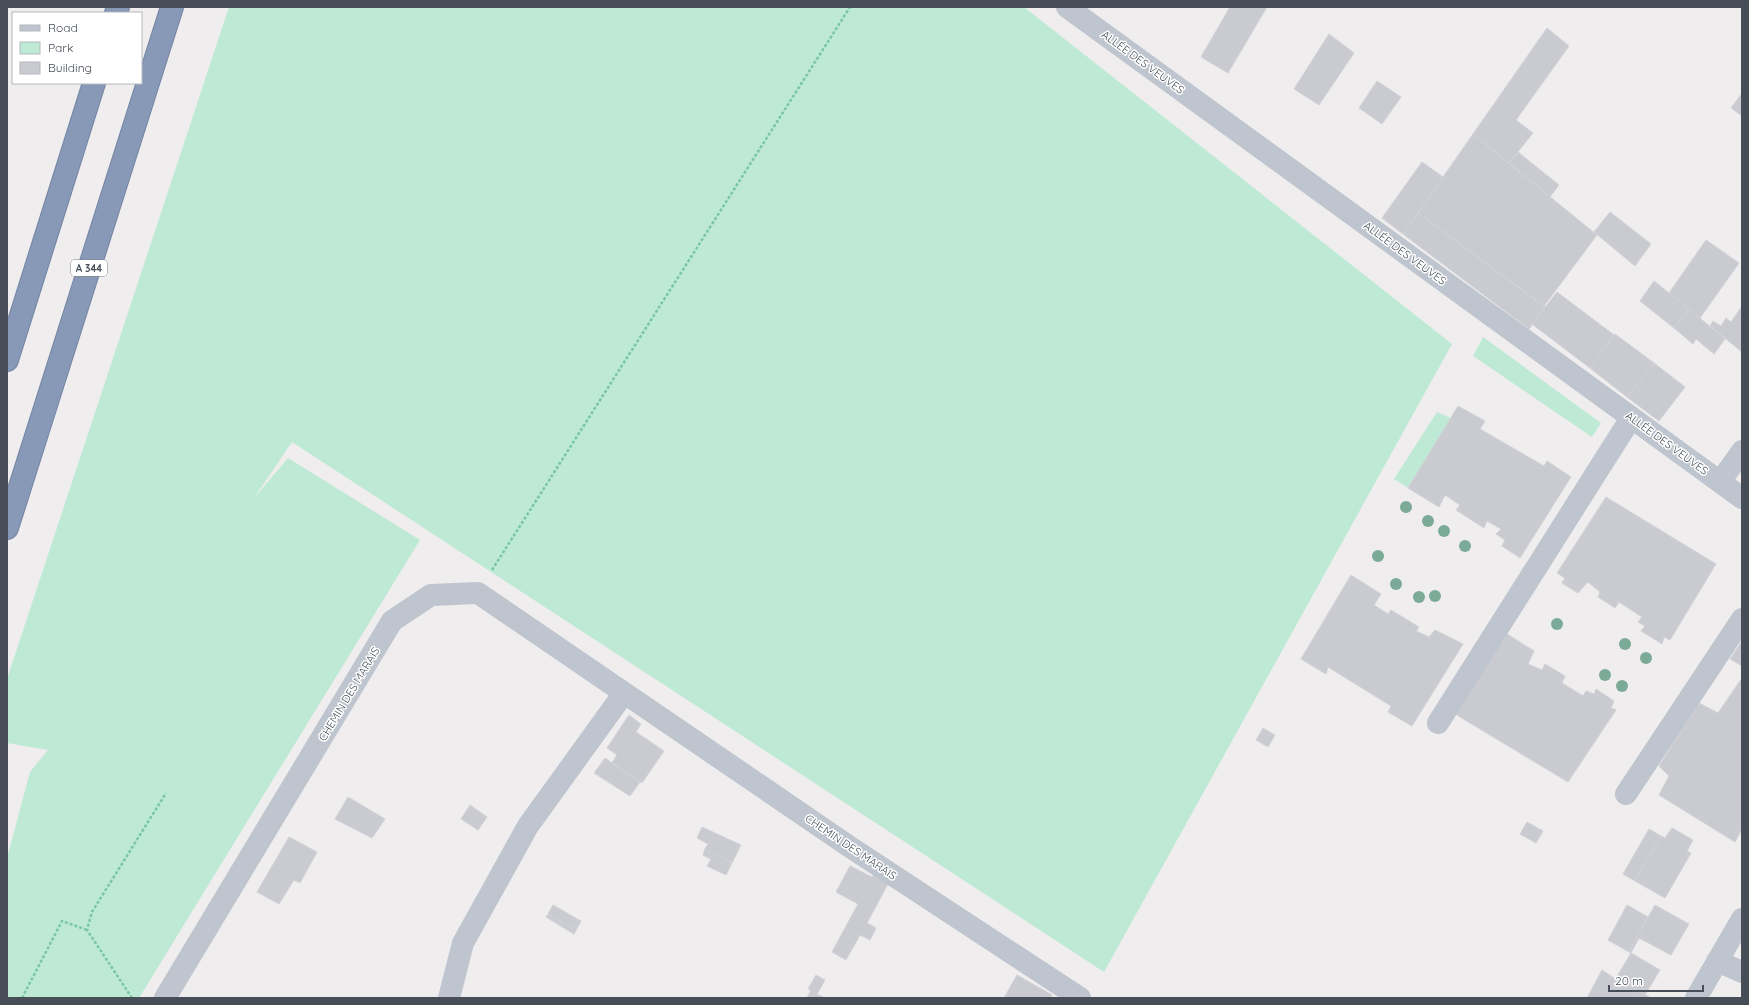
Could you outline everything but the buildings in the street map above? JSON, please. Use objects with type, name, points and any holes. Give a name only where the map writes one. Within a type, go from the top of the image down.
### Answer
[{"type":"highway","name":"A 344","points":[[7,528],[172,7]]},
{"type":"highway","points":[[7,360],[94,84]]},
{"type":"street","name":"ALLÉE DES VEUVES","points":[[1067,7],[1742,498]]},
{"type":"street","points":[[1438,723],[1631,418]]},
{"type":"street","points":[[1720,482],[1742,451]]},
{"type":"street","name":"CHEMIN DES MARAIS","points":[[165,998],[392,621],[431,595],[478,593],[850,847],[1080,998]]},
{"type":"street","points":[[1626,794],[1742,619]]},
{"type":"street","points":[[449,998],[463,943],[528,826],[624,693]]},
{"type":"street","points":[[1696,998],[1716,961],[1742,919]]},
{"type":"street","points":[[1716,961],[1742,972]]},
{"type":"path","points":[[478,593],[850,7]]},
{"type":"path","points":[[87,930],[92,912],[166,793]]},
{"type":"path","points":[[22,998],[62,920],[87,930],[132,998]]},
{"type":"green space","points":[[229,7],[1024,7],[1452,344],[1104,972],[292,442],[254,498],[288,458],[420,540],[139,998],[7,998],[7,858],[30,772],[48,750],[7,743],[7,679]]},
{"type":"green space","points":[[1483,337],[1601,423],[1592,437],[1473,356]]},
{"type":"green space","points":[[1437,412],[1451,418],[1408,488],[1394,479]]}]
